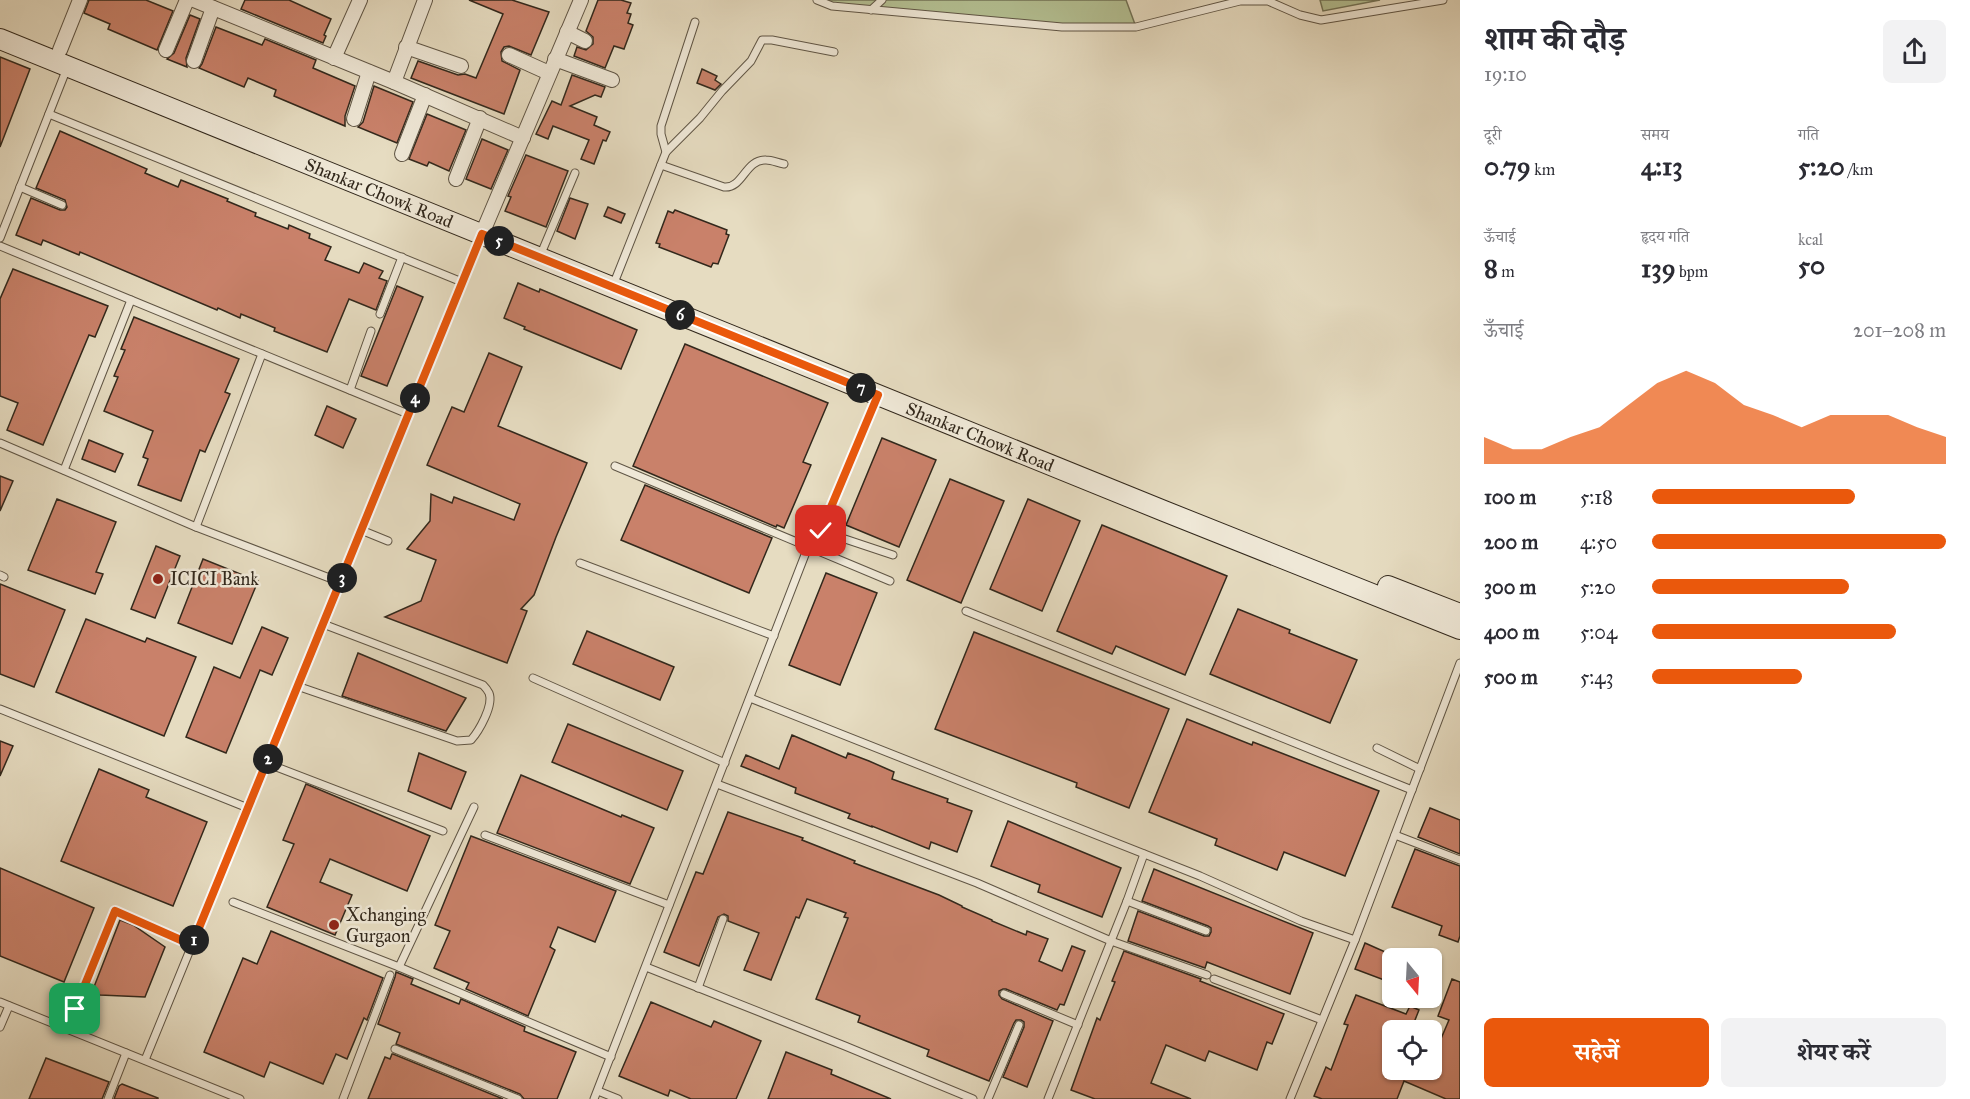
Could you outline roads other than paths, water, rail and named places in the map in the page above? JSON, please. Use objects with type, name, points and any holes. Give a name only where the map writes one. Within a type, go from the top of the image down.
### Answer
[{"type":"main road","name":"Shankar Chowk Road","points":[[0,26],[64,58],[878,395],[1460,629]]},
{"type":"main road","name":"Shankar Chowk Road","points":[[0,39],[64,58]]},
{"type":"main road","name":"Shankar Chowk Road","points":[[484,230],[543,249],[1460,614]]},
{"type":"street","points":[[64,58],[80,0]]},
{"type":"street","points":[[166,50],[187,0]]},
{"type":"street","points":[[194,0],[220,6],[333,58],[523,138]]},
{"type":"street","points":[[333,58],[360,0]]},
{"type":"street","points":[[394,82],[425,0]]},
{"type":"street","points":[[484,230],[581,0]]},
{"type":"street","points":[[194,61],[220,6]]},
{"type":"street","points":[[567,32],[585,41]]},
{"type":"street","points":[[406,47],[460,66]]},
{"type":"street","points":[[509,55],[549,73]]},
{"type":"street","points":[[555,59],[612,80]]},
{"type":"street","points":[[354,119],[369,72]]},
{"type":"street","points":[[402,154],[425,95]]},
{"type":"street","points":[[456,179],[480,118]]},
{"type":"lane","points":[[817,0],[832,6],[1062,27],[1136,27],[1240,1],[1268,1],[1300,15],[1321,20],[1443,0]]},
{"type":"lane","points":[[871,10],[882,0]]},
{"type":"lane","points":[[666,152],[661,126],[694,22]]},
{"type":"lane","points":[[616,278],[666,152],[751,62],[758,44],[762,40],[772,40],[834,52]]},
{"type":"lane","points":[[0,238],[49,114],[64,58]]},
{"type":"lane","points":[[49,114],[462,282]]},
{"type":"lane","points":[[661,165],[730,188],[735,185],[750,165],[759,160],[784,164]]},
{"type":"lane","points":[[543,249],[575,173]]},
{"type":"lane","points":[[20,187],[62,205]]},
{"type":"lane","points":[[145,1060],[484,230]]},
{"type":"lane","points":[[0,246],[408,414]]},
{"type":"lane","points":[[380,314],[402,257]]},
{"type":"lane","points":[[64,470],[131,300]]},
{"type":"lane","points":[[350,390],[371,331]]},
{"type":"lane","points":[[196,526],[262,354]]},
{"type":"lane","points":[[594,1099],[808,547],[821,531],[878,395]]},
{"type":"lane","points":[[0,443],[196,526],[340,582]]},
{"type":"lane","points":[[615,466],[890,581]]},
{"type":"lane","points":[[361,530],[388,541]]},
{"type":"lane","points":[[821,531],[893,555]]},
{"type":"lane","points":[[580,563],[774,636]]},
{"type":"lane","points":[[966,611],[1412,790]]},
{"type":"lane","points":[[297,686],[457,741],[471,740],[478,732],[490,702],[489,692],[483,685],[323,624]]},
{"type":"lane","points":[[1290,1099],[1355,940],[1460,663]]},
{"type":"lane","points":[[533,678],[725,763]]},
{"type":"lane","points":[[750,698],[1200,876],[1301,921],[1355,940]]},
{"type":"lane","points":[[0,709],[248,808]]},
{"type":"lane","points":[[1377,748],[1420,769]]},
{"type":"lane","points":[[266,763],[443,831]]},
{"type":"lane","points":[[717,784],[977,883],[1111,941],[1322,1020]]},
{"type":"lane","points":[[399,966],[474,807]]},
{"type":"lane","points":[[485,835],[669,905]]},
{"type":"lane","points":[[1395,835],[1460,860]]},
{"type":"lane","points":[[1048,1099],[1144,854]]},
{"type":"lane","points":[[1127,901],[1206,931]]},
{"type":"lane","points":[[233,902],[399,966],[611,1057]]},
{"type":"lane","points":[[67,1029],[115,911],[192,945]]},
{"type":"lane","points":[[698,988],[723,919]]},
{"type":"lane","points":[[645,967],[973,1099]]},
{"type":"lane","points":[[343,1099],[390,975]]},
{"type":"lane","points":[[1004,994],[1078,1025]]},
{"type":"lane","points":[[0,1002],[240,1099]]},
{"type":"lane","points":[[0,1027],[9,1006]]},
{"type":"lane","points":[[988,1099],[1019,1025]]},
{"type":"lane","points":[[395,1049],[518,1099]]},
{"type":"lane","points":[[108,1099],[126,1053]]},
{"type":"lane","points":[[597,1091],[618,1099]]},
{"type":"place","name":"ICICI Bank","points":[[158,579]]},
{"type":"place","name":"Xchanging Gurgaon","points":[[334,925]]}]
